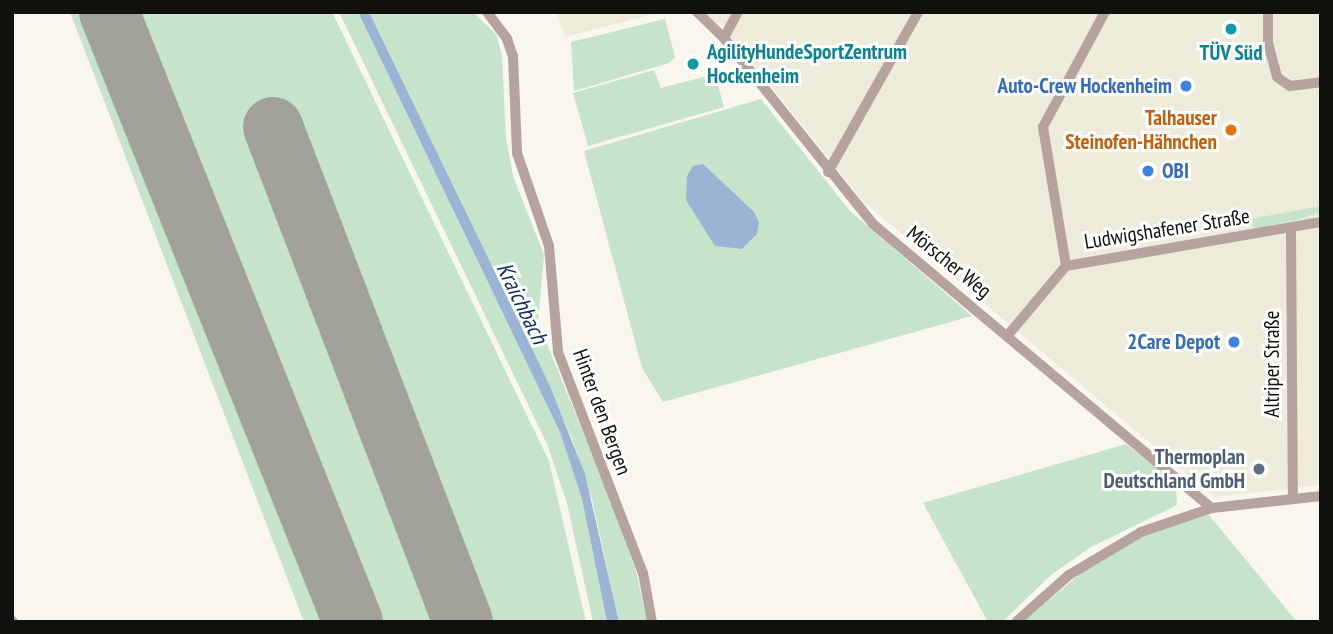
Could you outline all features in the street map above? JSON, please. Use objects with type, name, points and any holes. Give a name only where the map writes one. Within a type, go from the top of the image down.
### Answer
[{"type":"street","name":"Hinter den Bergen","points":[[487,12],[507,39],[513,56],[517,153],[550,246],[558,352],[643,573],[652,622]]},
{"type":"street","name":"Mörscher Weg","points":[[697,12],[724,38],[828,172],[873,224],[1212,508]]},
{"type":"street","points":[[724,38],[738,12]]},
{"type":"street","points":[[828,172],[918,12]]},
{"type":"street","points":[[1066,266],[1043,127],[1105,12]]},
{"type":"street","points":[[1268,12],[1270,57],[1279,80],[1296,86],[1321,82]]},
{"type":"street","name":"Ludwigshafener Straße","points":[[1007,335],[1066,266],[1321,222]]},
{"type":"street","name":"Altriper Straße","points":[[1290,229],[1293,498]]},
{"type":"street","points":[[1016,622],[1069,575],[1122,540],[1212,508],[1321,496]]},
{"type":"shaded area","points":[[557,12],[661,12],[565,37]]},
{"type":"shaded area","points":[[692,12],[1321,12],[1321,485],[1214,497],[864,202],[723,26]]},
{"type":"green space","points":[[70,12],[332,12],[549,461],[586,622],[304,622]]},
{"type":"green space","points":[[339,12],[358,12],[560,432],[582,499],[607,622],[593,622],[567,503],[547,444]]},
{"type":"green space","points":[[369,12],[473,12],[496,34],[502,56],[506,137],[513,176],[544,255],[538,322],[606,488],[636,571],[647,622],[619,622],[592,499],[572,438]]},
{"type":"green space","points":[[665,19],[675,57],[669,63],[574,91],[571,42]]},
{"type":"green space","points":[[654,70],[661,88],[715,74],[724,107],[588,146],[573,93]]},
{"type":"green space","points":[[761,99],[850,211],[972,316],[663,402],[642,368],[584,151]]},
{"type":"green space","points":[[1321,206],[1321,212],[1256,228],[1245,220]]},
{"type":"green space","points":[[1126,444],[1176,484],[1177,505],[1091,547],[1051,575],[1002,622],[988,622],[923,503]]},
{"type":"green space","points":[[1209,515],[1297,622],[1023,622],[1094,562],[1154,531]]},
{"type":"water","points":[[358,12],[369,12],[549,384],[585,474],[619,622],[607,622],[582,499],[560,432]]},
{"type":"water","points":[[703,164],[754,212],[759,222],[757,234],[742,249],[715,246],[686,200],[687,176],[693,166]]},
{"type":"waterway","points":[[12,615],[18,622]]},
{"type":"runway","points":[[109,12],[353,622]]},
{"type":"runway","points":[[273,127],[463,622]]},
{"type":"place","name":"TÜV Süd","points":[[1231,29]]},
{"type":"place","name":"AgilityHundeSportZentrum Hockenheim","points":[[693,64]]},
{"type":"place","name":"Auto-Crew Hockenheim","points":[[1186,86]]},
{"type":"place","name":"Talhauser Steinofen-Hähnchen","points":[[1231,130]]},
{"type":"place","name":"OBI","points":[[1148,171]]},
{"type":"place","name":"2Care Depot","points":[[1234,342]]},
{"type":"place","name":"Thermoplan Deutschland GmbH","points":[[1259,469]]},
{"type":"water label","name":"Kraichbach","points":[[522,303]]}]
